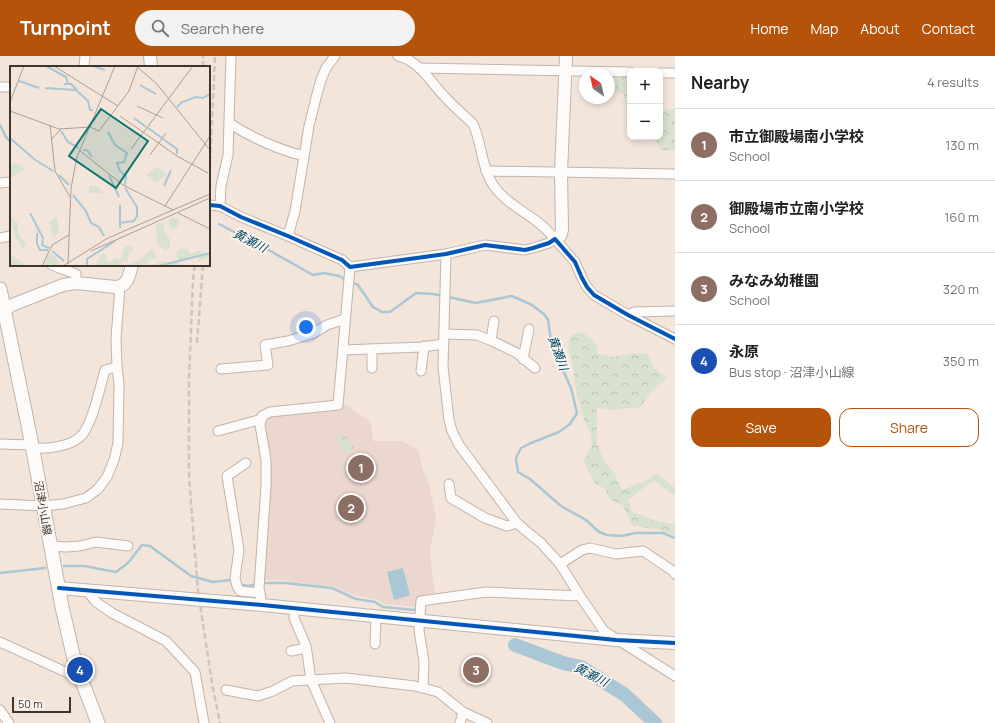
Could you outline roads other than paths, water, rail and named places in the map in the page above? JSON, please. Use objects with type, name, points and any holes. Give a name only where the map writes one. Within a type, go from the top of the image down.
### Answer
[{"type":"main road","name":"沼津小山線","points":[[0,289],[2,312],[32,447],[62,607],[75,663],[98,723]]},
{"type":"street","points":[[150,56],[151,66]]},
{"type":"street","points":[[220,206],[221,186],[228,155],[231,56]]},
{"type":"street","points":[[288,236],[295,211],[309,126],[321,80],[326,68],[335,56]]},
{"type":"street","points":[[398,56],[411,61],[419,68],[437,89],[473,124],[486,171],[492,184],[504,199],[537,221],[556,238],[575,262],[587,287],[594,295],[628,315],[675,339]]},
{"type":"street","points":[[350,271],[446,254],[484,245],[525,250],[560,236],[562,230],[561,172],[566,56]]},
{"type":"street","points":[[419,68],[627,72]]},
{"type":"street","points":[[663,73],[675,73]]},
{"type":"street","points":[[229,123],[267,144],[304,156]]},
{"type":"street","points":[[486,171],[675,174]]},
{"type":"street","points":[[0,183],[10,182]]},
{"type":"street","points":[[210,205],[220,206],[241,217],[342,260],[350,271],[338,405],[270,412],[262,416],[260,425],[266,460],[266,486],[259,578],[259,591],[262,605]]},
{"type":"street","points":[[0,238],[10,236]]},
{"type":"street","points":[[446,254],[443,367],[449,420],[459,446],[517,523],[541,543],[560,564],[604,631],[675,676]]},
{"type":"street","points":[[54,266],[76,274],[76,283]]},
{"type":"street","points":[[2,312],[12,305],[51,290],[76,283],[120,287],[126,282],[132,266]]},
{"type":"street","points":[[0,504],[44,506],[63,504],[86,498],[98,489],[107,477],[114,460],[118,443],[119,384],[116,338],[120,287]]},
{"type":"street","points":[[628,315],[634,312],[675,310]]},
{"type":"street","points":[[221,369],[268,365],[265,344],[288,341],[314,333],[328,325],[345,319]]},
{"type":"street","points":[[491,340],[494,321]]},
{"type":"street","points":[[523,359],[529,329]]},
{"type":"street","points":[[444,334],[477,335],[491,340],[516,353],[535,368]]},
{"type":"street","points":[[343,350],[444,344]]},
{"type":"street","points":[[421,371],[424,346]]},
{"type":"street","points":[[372,349],[372,368]]},
{"type":"street","points":[[0,444],[49,448],[66,445],[80,438],[88,428],[105,370],[117,367]]},
{"type":"street","points":[[218,431],[262,419]]},
{"type":"street","points":[[246,463],[227,476],[239,550],[235,578],[240,591],[259,591]]},
{"type":"street","points":[[449,484],[451,498],[485,518],[507,526],[517,523]]},
{"type":"street","points":[[50,546],[66,548],[96,542],[128,546]]},
{"type":"street","points":[[560,564],[582,550],[590,548],[616,554],[643,551],[673,571],[675,574]]},
{"type":"street","points":[[59,588],[262,605],[616,640],[675,644]]},
{"type":"street","points":[[87,591],[96,602],[112,613],[166,641],[195,672],[204,723]]},
{"type":"street","points":[[423,688],[424,662],[419,630],[421,601],[486,592],[580,596]]},
{"type":"street","points":[[295,609],[294,618],[306,648],[311,680],[330,723]]},
{"type":"street","points":[[375,644],[376,617]]},
{"type":"street","points":[[0,642],[81,679]]},
{"type":"street","points":[[291,651],[306,648]]},
{"type":"street","points":[[226,690],[258,696],[273,691],[292,681],[346,678],[414,686],[438,692],[463,712],[487,723]]},
{"type":"street","points":[[0,711],[9,723]]},
{"type":"street","points":[[460,723],[463,712]]},
{"type":"water","points":[[403,568],[410,595],[394,600],[387,572]]},
{"type":"waterway","name":"黄瀬川","points":[[0,125],[6,137],[10,141]]},
{"type":"waterway","name":"黄瀬川","points":[[219,224],[313,275],[324,273],[339,276],[347,280]]},
{"type":"waterway","name":"黄瀬川","points":[[351,282],[358,285],[373,307],[382,312],[390,312],[416,293],[443,296]]},
{"type":"waterway","name":"黄瀬川","points":[[448,297],[476,303],[512,296],[532,305],[545,315],[548,320],[551,341],[571,388],[577,413],[570,424],[559,432],[521,448],[516,458],[518,472],[530,479],[561,506],[586,520],[599,532],[607,535],[622,536],[635,533],[663,533],[675,538]]},
{"type":"waterway","points":[[64,566],[84,566],[116,572],[128,563],[142,545],[150,546],[191,576],[213,582],[230,580]]},
{"type":"waterway","points":[[0,573],[45,568]]},
{"type":"waterway","points":[[243,585],[285,583],[332,588],[356,599],[375,602],[383,607],[415,610]]},
{"type":"waterway","name":"黄瀬川","points":[[515,645],[563,663],[581,667],[625,695],[655,723]]},
{"type":"railway","points":[[203,56],[203,66]]},
{"type":"railway","points":[[210,167],[215,56]]},
{"type":"railway","points":[[195,266],[189,380],[189,477],[198,591],[212,683],[220,723]]},
{"type":"railway","points":[[197,343],[203,266]]},
{"type":"place","name":"市立御殿場南小学校","points":[[361,468]]},
{"type":"place","name":"御殿場市立南小学校","points":[[351,508]]},
{"type":"place","name":"永原","points":[[80,670]]},
{"type":"place","name":"みなみ幼稚園","points":[[476,670]]}]
